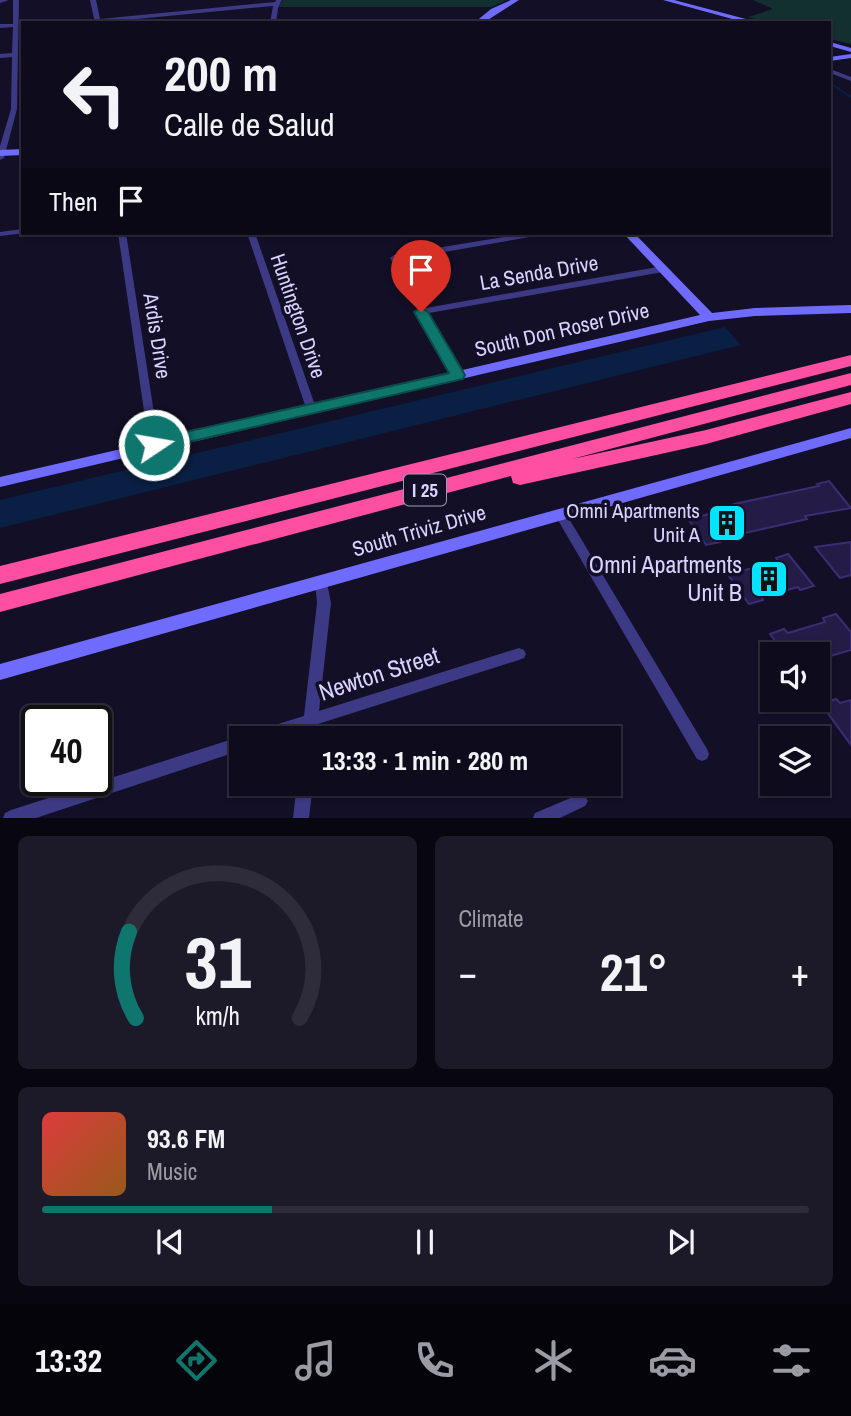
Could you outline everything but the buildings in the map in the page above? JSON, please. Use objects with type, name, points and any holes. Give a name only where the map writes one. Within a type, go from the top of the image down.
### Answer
[{"type":"highway","name":"I 25","points":[[0,575],[851,360]]},
{"type":"highway","name":"I 25","points":[[0,603],[851,379]]},
{"type":"highway","points":[[232,541],[706,437],[851,398]]},
{"type":"street","points":[[0,1],[6,0]]},
{"type":"street","points":[[0,155],[14,109],[16,0]]},
{"type":"street","points":[[98,21],[93,0],[103,0]]},
{"type":"street","points":[[215,0],[219,9]]},
{"type":"street","points":[[481,21],[516,0]]},
{"type":"street","points":[[666,0],[749,21]]},
{"type":"street","points":[[107,21],[278,2],[273,21]]},
{"type":"street","points":[[0,26],[16,25]]},
{"type":"street","points":[[832,43],[851,48]]},
{"type":"street","points":[[831,62],[849,58],[847,52],[832,43]]},
{"type":"street","points":[[0,56],[16,55]]},
{"type":"street","points":[[831,71],[851,79]]},
{"type":"street","points":[[14,109],[21,108]]},
{"type":"street","points":[[0,155],[21,152]]},
{"type":"street","points":[[0,155],[21,158]]},
{"type":"street","points":[[0,234],[21,231]]},
{"type":"street","name":"Ardis Drive","points":[[122,235],[154,445]]},
{"type":"street","name":"Huntington Drive","points":[[252,235],[312,411]]},
{"type":"street","points":[[458,375],[421,312],[394,258],[529,235]]},
{"type":"street","points":[[630,235],[709,317]]},
{"type":"street","name":"La Senda Drive","points":[[421,312],[663,269]]},
{"type":"street","name":"South Don Roser Drive","points":[[0,482],[709,317],[755,312],[851,309]]},
{"type":"street","name":"South Triviz Drive","points":[[0,672],[851,433]]},
{"type":"street","points":[[561,515],[702,754]]},
{"type":"street","points":[[310,726],[324,603],[321,582]]},
{"type":"street","name":"Newton Street","points":[[292,726],[519,654]]},
{"type":"street","points":[[11,817],[229,747]]},
{"type":"street","points":[[301,817],[304,796]]},
{"type":"street","points":[[541,817],[580,801]]},
{"type":"green space","points":[[283,0],[507,0],[492,7],[279,7]]},
{"type":"green space","points":[[753,0],[851,0],[851,44],[831,39],[831,21],[761,21],[748,17],[773,9]]},
{"type":"water","points":[[725,327],[741,345],[0,528],[0,500]]},
{"type":"waterway","points":[[831,84],[851,97]]},
{"type":"place","name":"Omni Apartments Unit A","points":[[727,523]]},
{"type":"place","name":"Omni Apartments Unit B","points":[[769,579]]},
{"type":"route","points":[[154,445],[312,411],[458,375],[421,312]]}]
